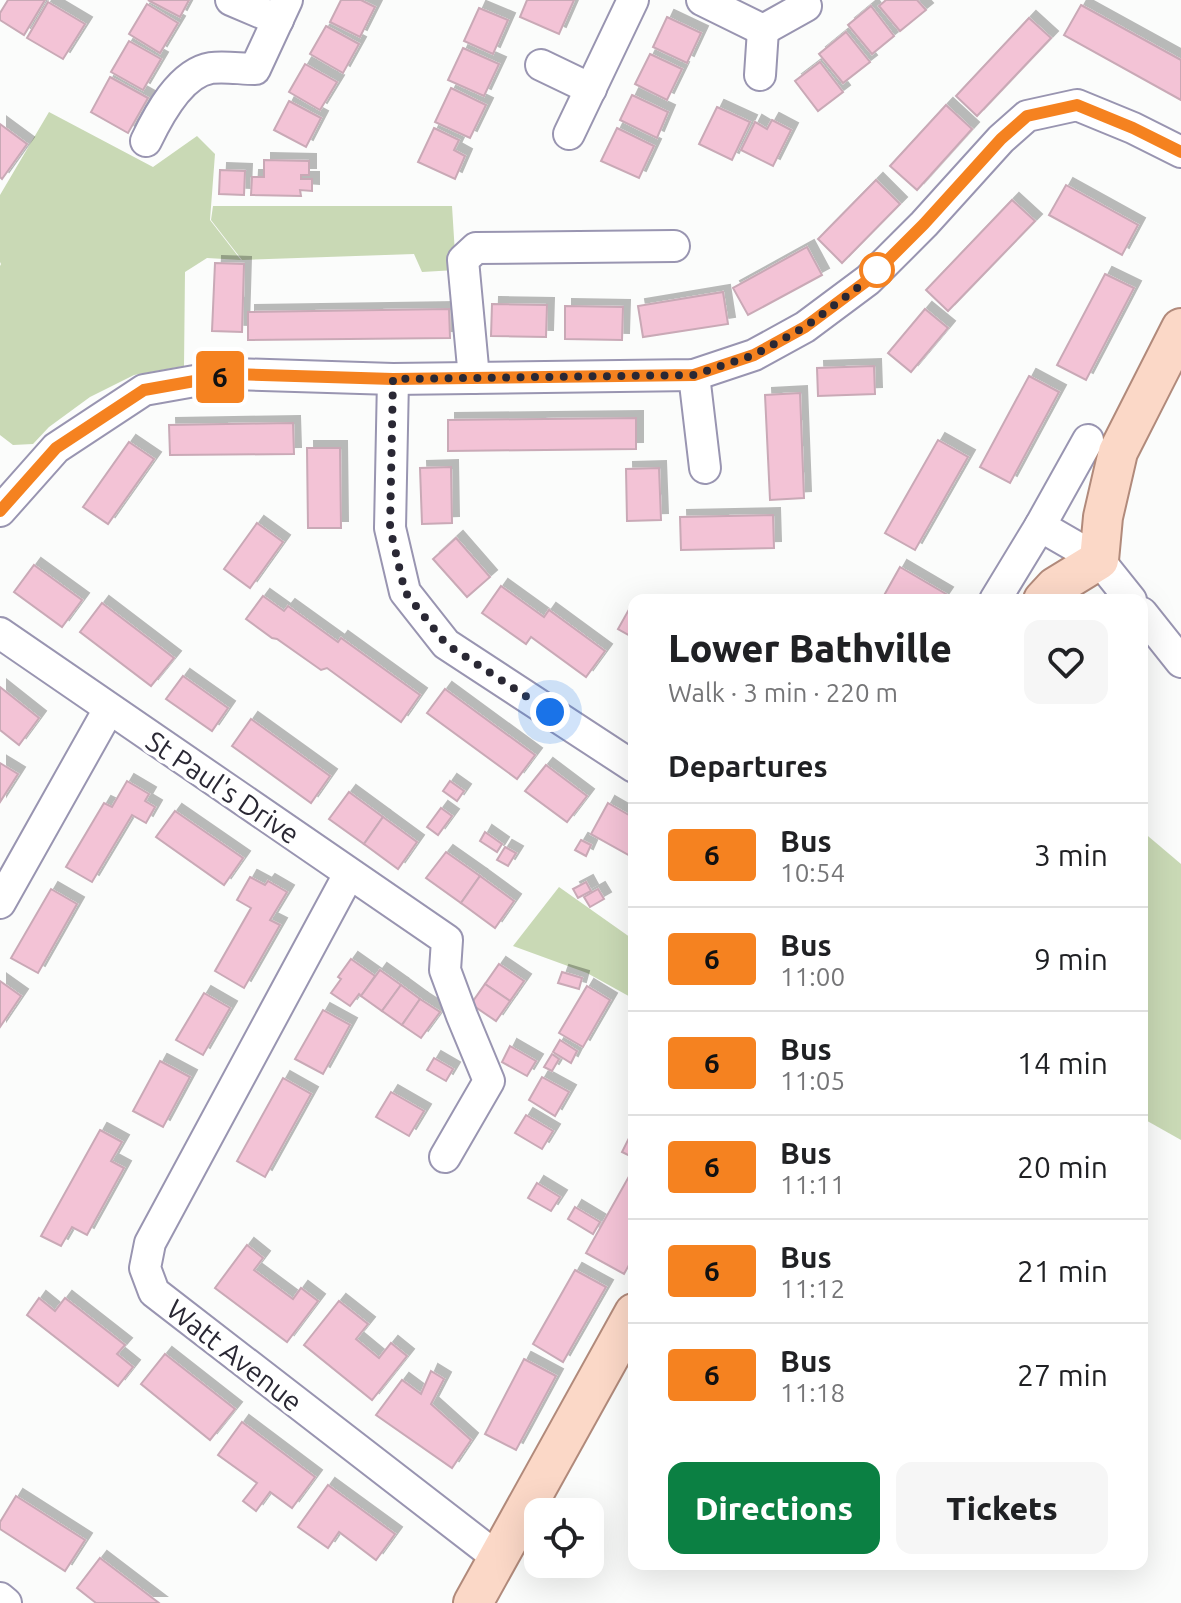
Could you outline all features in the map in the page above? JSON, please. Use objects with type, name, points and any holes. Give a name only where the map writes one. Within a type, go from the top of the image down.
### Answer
[{"type":"main road","points":[[1049,594],[1099,560],[1103,517],[1118,452],[1181,328]]},
{"type":"main road","points":[[473,1603],[628,1324]]},
{"type":"street","points":[[146,141],[163,108],[199,72],[213,68],[255,69],[282,10],[231,0]]},
{"type":"street","points":[[569,134],[633,0]]},
{"type":"street","points":[[702,0],[763,30]]},
{"type":"street","points":[[763,30],[806,6]]},
{"type":"street","points":[[760,75],[763,30]]},
{"type":"street","points":[[541,65],[591,89]]},
{"type":"street","points":[[0,511],[56,448],[144,390],[234,374],[393,379],[694,375],[754,355],[805,327],[868,280],[1001,139],[1027,116],[1077,105],[1181,152]]},
{"type":"street","points":[[474,378],[463,260],[476,248],[674,246]]},
{"type":"street","points":[[694,375],[705,468]]},
{"type":"street","points":[[393,379],[390,528],[405,592],[446,644],[628,763]]},
{"type":"street","points":[[999,594],[1088,440]]},
{"type":"street","points":[[1040,526],[1099,560],[1126,594]]},
{"type":"street","points":[[1148,620],[1181,661]]},
{"type":"street","name":"St Paul's Drive","points":[[0,633],[447,940],[445,970],[489,1081],[445,1157]]},
{"type":"street","points":[[0,903],[109,709]]},
{"type":"street","name":"Watt Avenue","points":[[349,874],[150,1243],[145,1268],[154,1292],[498,1558]]},
{"type":"street","points":[[0,1598],[6,1603]]},
{"type":"green space","points":[[49,112],[153,167],[197,136],[215,154],[210,220],[241,260],[207,258],[185,272],[184,366],[134,375],[90,397],[49,427],[33,444],[13,445],[0,435],[0,195]]},
{"type":"green space","points":[[213,206],[452,206],[456,270],[422,272],[414,254],[242,260],[211,220]]},
{"type":"green space","points":[[1148,836],[1181,864],[1181,1140],[1148,1121]]},
{"type":"green space","points":[[559,887],[628,936],[628,996],[587,973],[513,946]]},
{"type":"building","points":[[8,0],[45,0],[24,35],[0,20],[0,13]]},
{"type":"building","points":[[148,0],[189,0],[180,17]]},
{"type":"building","points":[[341,0],[361,0],[375,7],[360,37],[330,22]]},
{"type":"building","points":[[527,0],[574,0],[559,34],[520,17]]},
{"type":"building","points":[[886,0],[917,0],[926,10],[900,31],[879,6]]},
{"type":"building","points":[[48,2],[85,24],[63,59],[27,38]]},
{"type":"building","points":[[147,4],[178,23],[160,53],[129,34]]},
{"type":"building","points":[[1081,5],[1181,60],[1181,100],[1064,35]]},
{"type":"building","points":[[871,6],[894,36],[872,54],[848,25]]},
{"type":"building","points":[[479,8],[508,20],[493,54],[464,41]]},
{"type":"building","points":[[667,17],[701,33],[687,63],[653,47]]},
{"type":"building","points":[[1029,18],[1051,38],[977,116],[956,96]]},
{"type":"building","points":[[326,26],[359,44],[343,73],[310,54]]},
{"type":"building","points":[[846,32],[870,62],[843,83],[819,54]]},
{"type":"building","points":[[129,41],[161,59],[143,90],[111,72]]},
{"type":"building","points":[[463,48],[499,64],[484,96],[448,80]]},
{"type":"building","points":[[650,54],[682,69],[667,100],[635,84]]},
{"type":"building","points":[[820,62],[843,92],[818,111],[795,81]]},
{"type":"building","points":[[305,64],[337,82],[320,110],[289,92]]},
{"type":"building","points":[[110,77],[148,98],[128,133],[91,112]]},
{"type":"building","points":[[451,88],[486,105],[470,138],[435,122]]},
{"type":"building","points":[[632,95],[668,112],[657,138],[620,120]]},
{"type":"building","points":[[289,101],[321,118],[306,147],[274,130]]},
{"type":"building","points":[[946,105],[972,129],[917,190],[890,166]]},
{"type":"building","points":[[717,107],[750,122],[732,160],[699,144]]},
{"type":"building","points":[[772,120],[791,130],[773,166],[741,150],[755,122],[767,129]]},
{"type":"building","points":[[0,124],[27,144],[2,179],[0,177]]},
{"type":"building","points":[[434,128],[459,140],[454,150],[465,156],[455,179],[418,162]]},
{"type":"building","points":[[617,128],[654,146],[639,178],[601,161]]},
{"type":"building","points":[[264,160],[309,161],[309,175],[301,175],[301,179],[312,179],[312,191],[300,190],[301,196],[251,195],[252,177],[264,177]]},
{"type":"building","points":[[220,170],[245,171],[244,195],[219,194]]},
{"type":"building","points":[[876,180],[900,204],[842,263],[818,239]]},
{"type":"building","points":[[1066,185],[1138,225],[1122,255],[1049,215]]},
{"type":"building","points":[[1012,200],[1035,221],[948,311],[926,290]]},
{"type":"building","points":[[807,247],[822,275],[748,315],[733,288]]},
{"type":"building","points":[[215,263],[244,264],[242,332],[212,331]]},
{"type":"building","points":[[1105,274],[1134,288],[1086,380],[1057,365]]},
{"type":"building","points":[[723,292],[728,324],[643,337],[638,306]]},
{"type":"building","points":[[492,304],[547,305],[546,337],[491,336]]},
{"type":"building","points":[[565,306],[623,307],[622,340],[565,339]]},
{"type":"building","points":[[449,309],[450,338],[248,340],[248,312]]},
{"type":"building","points":[[925,309],[948,328],[911,372],[888,353]]},
{"type":"building","points":[[874,366],[875,394],[818,396],[817,368]]},
{"type":"building","points":[[1029,376],[1059,392],[1010,483],[980,467]]},
{"type":"building","points":[[800,393],[804,498],[770,500],[765,395]]},
{"type":"building","points":[[636,418],[636,449],[448,451],[448,420]]},
{"type":"building","points":[[293,423],[294,454],[170,455],[169,425]]},
{"type":"building","points":[[938,440],[968,457],[915,550],[885,533]]},
{"type":"building","points":[[129,442],[154,459],[108,524],[83,507]]},
{"type":"building","points":[[307,448],[340,448],[341,528],[308,528]]},
{"type":"building","points":[[451,467],[452,523],[422,524],[420,468]]},
{"type":"building","points":[[659,468],[661,520],[627,521],[626,469]]},
{"type":"building","points":[[773,515],[774,548],[681,550],[680,517]]},
{"type":"building","points":[[257,523],[283,542],[250,588],[224,569]]},
{"type":"building","points":[[456,538],[490,577],[467,597],[433,559]]},
{"type":"building","points":[[34,565],[82,600],[62,627],[14,592]]},
{"type":"building","points":[[900,567],[946,594],[885,594]]},
{"type":"building","points":[[501,586],[544,617],[549,610],[605,651],[586,677],[531,637],[526,644],[482,613]]},
{"type":"building","points":[[263,596],[284,611],[288,606],[338,642],[341,638],[420,695],[401,722],[327,668],[321,670],[246,619]]},
{"type":"building","points":[[102,603],[174,658],[151,686],[80,632]]},
{"type":"building","points":[[628,611],[628,635],[618,629]]},
{"type":"building","points":[[183,676],[228,708],[212,731],[166,699]]},
{"type":"building","points":[[0,687],[39,718],[19,745],[0,730]]},
{"type":"building","points":[[445,689],[535,755],[517,779],[427,713]]},
{"type":"building","points":[[251,719],[330,776],[311,803],[232,746]]},
{"type":"building","points":[[0,763],[18,774],[0,802]]},
{"type":"building","points":[[546,765],[587,796],[567,822],[525,791]]},
{"type":"building","points":[[127,781],[149,794],[145,801],[155,807],[146,823],[132,815],[92,882],[66,867],[104,803],[112,807]]},
{"type":"building","points":[[450,781],[464,791],[457,801],[443,791]]},
{"type":"building","points":[[349,792],[383,817],[364,844],[329,819]]},
{"type":"building","points":[[608,803],[628,815],[628,855],[591,834]]},
{"type":"building","points":[[441,808],[452,816],[438,835],[427,827]]},
{"type":"building","points":[[175,811],[243,858],[224,885],[156,837]]},
{"type":"building","points":[[383,817],[417,842],[398,869],[364,844]]},
{"type":"building","points":[[485,832],[502,844],[497,852],[480,841]]},
{"type":"building","points":[[581,840],[591,845],[586,856],[575,850]]},
{"type":"building","points":[[505,847],[516,853],[508,866],[497,860]]},
{"type":"building","points":[[446,852],[480,876],[461,903],[426,878]]},
{"type":"building","points":[[480,876],[514,901],[495,928],[461,903]]},
{"type":"building","points":[[250,877],[265,885],[268,881],[287,892],[270,920],[280,925],[244,988],[215,971],[251,908],[237,900]]},
{"type":"building","points":[[586,882],[591,891],[578,898],[573,889]]},
{"type":"building","points":[[51,889],[77,904],[38,973],[11,958]]},
{"type":"building","points":[[598,889],[604,899],[590,907],[584,897]]},
{"type":"building","points":[[351,959],[375,976],[350,1006],[331,993]]},
{"type":"building","points":[[499,964],[524,981],[510,1001],[485,984]]},
{"type":"building","points":[[380,970],[401,985],[382,1011],[361,996]]},
{"type":"building","points":[[562,972],[582,978],[579,989],[558,983]]},
{"type":"building","points":[[0,981],[21,996],[0,1027]]},
{"type":"building","points":[[485,984],[510,1001],[496,1021],[471,1004]]},
{"type":"building","points":[[401,985],[420,999],[402,1025],[382,1011]]},
{"type":"building","points":[[587,986],[610,1000],[583,1047],[559,1033]]},
{"type":"building","points":[[204,993],[230,1008],[203,1055],[176,1040]]},
{"type":"building","points":[[420,999],[440,1012],[421,1038],[402,1025]]},
{"type":"building","points":[[323,1010],[350,1025],[323,1074],[295,1059]]},
{"type":"building","points":[[560,1040],[577,1051],[571,1063],[553,1052]]},
{"type":"building","points":[[510,1046],[536,1061],[527,1076],[502,1062]]},
{"type":"building","points":[[552,1054],[559,1059],[552,1071],[544,1067]]},
{"type":"building","points":[[434,1058],[453,1069],[446,1081],[427,1070]]},
{"type":"building","points":[[160,1061],[190,1077],[163,1127],[133,1111]]},
{"type":"building","points":[[542,1077],[569,1092],[555,1116],[529,1100]]},
{"type":"building","points":[[283,1078],[311,1094],[265,1177],[237,1161]]},
{"type":"building","points":[[391,1092],[424,1111],[409,1136],[376,1117]]},
{"type":"building","points":[[526,1115],[553,1131],[542,1149],[515,1133]]},
{"type":"building","points":[[100,1130],[122,1142],[111,1161],[124,1168],[87,1235],[72,1227],[61,1246],[41,1236]]},
{"type":"building","points":[[628,1140],[628,1155],[622,1152]]},
{"type":"building","points":[[628,1178],[628,1267],[624,1274],[586,1253]]},
{"type":"building","points":[[537,1183],[560,1197],[551,1211],[528,1198]]},
{"type":"building","points":[[575,1207],[600,1222],[593,1234],[568,1219]]},
{"type":"building","points":[[247,1245],[263,1258],[254,1270],[293,1299],[301,1288],[318,1301],[287,1342],[215,1288]]},
{"type":"building","points":[[575,1270],[606,1287],[563,1362],[533,1344]]},
{"type":"building","points":[[39,1298],[55,1311],[65,1298],[125,1345],[117,1354],[133,1367],[118,1386],[27,1315]]},
{"type":"building","points":[[339,1301],[368,1324],[356,1339],[379,1358],[391,1343],[407,1356],[372,1400],[304,1345]]},
{"type":"building","points":[[165,1354],[235,1409],[210,1440],[141,1384]]},
{"type":"building","points":[[524,1359],[556,1376],[516,1450],[485,1434]]},
{"type":"building","points":[[431,1371],[444,1379],[431,1404],[471,1440],[452,1468],[376,1415],[402,1380],[421,1394]]},
{"type":"building","points":[[242,1422],[315,1477],[292,1508],[270,1492],[256,1511],[243,1501],[257,1483],[218,1455]]},
{"type":"building","points":[[328,1485],[395,1534],[376,1560],[339,1532],[328,1548],[298,1527]]},
{"type":"building","points":[[16,1496],[85,1540],[65,1571],[0,1529],[0,1522]]},
{"type":"building","points":[[100,1558],[159,1603],[96,1603],[77,1588]]},
{"type":"bus line","name":"6","points":[[0,511],[56,448],[144,390],[234,374],[393,379],[694,375],[754,355],[805,327],[868,280],[1001,139],[1027,116],[1077,105],[1181,152]]},
{"type":"route","points":[[550,712],[446,644],[405,592],[390,528],[393,379],[694,375],[754,355],[805,327],[877,270]]}]
